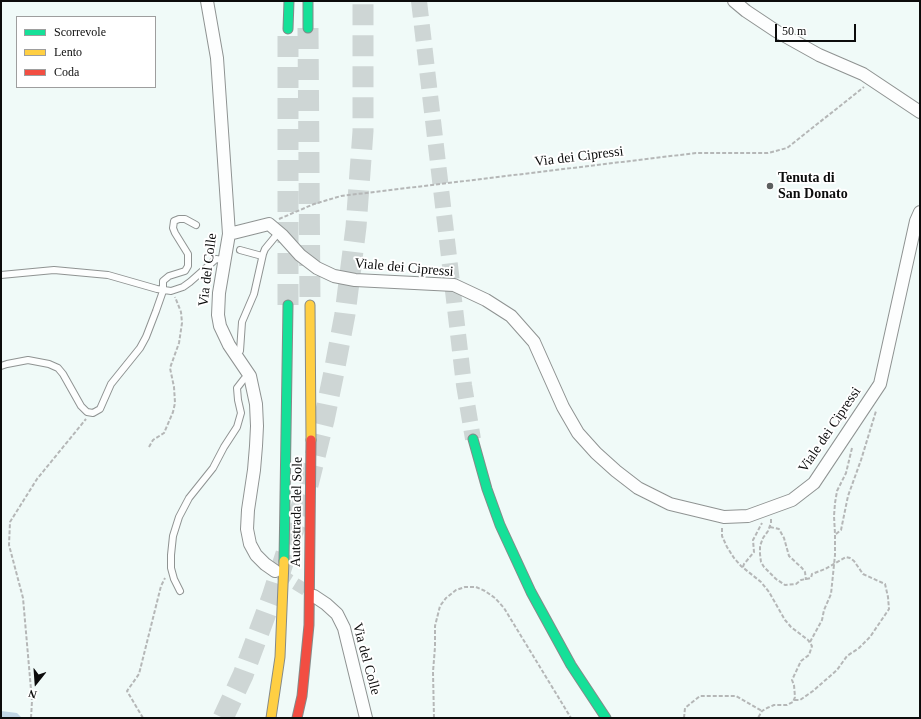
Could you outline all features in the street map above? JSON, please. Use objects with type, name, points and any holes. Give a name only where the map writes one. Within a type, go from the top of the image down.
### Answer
[{"type":"main road","points":[[288,29],[289,1]]},
{"type":"main road","points":[[308,1],[308,28]]},
{"type":"main road","name":"Autostrada del Sole","points":[[271,718],[280,657],[283,596],[288,305]]},
{"type":"main road","name":"Autostrada del Sole","points":[[297,718],[302,696],[309,626],[311,480],[310,305]]},
{"type":"main road","points":[[473,439],[487,489],[504,532],[531,592],[570,665],[606,718]]},
{"type":"street","name":"Via del Colle","points":[[207,1],[217,58],[229,234],[219,293],[218,315],[220,326],[250,376],[256,404],[257,426],[254,470],[248,510],[250,544],[256,555],[275,571]]},
{"type":"street","points":[[734,1],[776,31],[819,55],[873,79],[920,112]]},
{"type":"street","name":"Viale dei Cipressi","points":[[269,224],[279,232],[300,255],[317,268],[334,276],[355,280],[454,285],[486,300],[511,316],[534,342],[563,407],[578,433],[596,453],[638,488],[670,504],[721,517],[748,516],[792,500],[814,483],[880,384],[916,221],[920,212]]},
{"type":"street","points":[[229,234],[269,224]]},
{"type":"street","name":"Via del Colle","points":[[314,596],[337,614],[344,628],[366,718]]},
{"type":"lane","points":[[1,366],[28,360],[49,364],[58,368],[63,374],[80,406],[87,412],[93,413],[100,409],[111,384],[140,348],[146,337],[163,290],[163,281],[166,278],[185,271],[188,266],[188,254],[175,233],[173,228],[174,221],[185,219],[196,225]]},
{"type":"lane","points":[[235,353],[240,350],[242,322],[254,294],[262,256],[265,249],[279,232]]},
{"type":"lane","points":[[240,250],[262,256]]},
{"type":"lane","points":[[1,275],[54,270],[108,275],[163,290],[173,290],[183,287],[190,282],[216,259],[224,260]]},
{"type":"lane","points":[[180,590],[172,572],[171,554],[173,536],[179,517],[189,498],[213,468],[237,427],[241,413],[237,388],[244,379],[250,376]]},
{"type":"path","name":"Via dei Cipressi","points":[[269,224],[314,204],[341,196],[696,153],[768,153],[787,148],[873,79]]},
{"type":"path","points":[[149,447],[153,440],[164,433],[173,412],[175,403],[174,387],[170,368],[179,343],[182,322],[173,290]]},
{"type":"path","points":[[836,534],[841,530],[848,496],[862,460],[877,406]]},
{"type":"path","points":[[31,718],[32,701],[23,598],[9,545],[10,522],[37,479],[86,420],[89,412]]},
{"type":"path","points":[[810,642],[822,620],[830,594],[836,534],[834,516],[835,503],[837,491],[846,473],[852,446]]},
{"type":"path","points":[[758,718],[762,711],[767,708],[774,705],[787,705],[794,700],[804,698],[837,670],[847,656],[859,648],[870,637],[889,609],[888,597],[884,584],[863,574],[854,560],[850,558],[846,557],[812,574],[811,578],[801,580],[796,584],[785,585],[776,579],[764,567],[760,554],[760,546],[771,523],[765,509]]},
{"type":"path","points":[[743,568],[744,564],[754,552],[753,540],[762,521],[765,509]]},
{"type":"path","points":[[721,517],[722,536],[726,546],[734,558],[765,587],[791,627],[808,640],[812,646],[809,655],[801,661],[792,680],[794,685],[794,700]]},
{"type":"path","points":[[770,526],[779,529],[784,538],[789,556],[805,572],[806,580]]},
{"type":"path","points":[[143,718],[127,691],[139,674],[161,586],[164,579],[172,572]]},
{"type":"path","points":[[434,718],[433,672],[435,626],[438,613],[440,606],[446,598],[456,590],[465,587],[476,587],[486,591],[504,608],[572,718]]},
{"type":"path","points":[[684,718],[685,708],[700,696],[736,696],[762,711]]},
{"type":"shaded area","points":[[1,711],[17,713],[22,718],[1,718]]},
{"type":"tunnel","points":[[223,718],[243,675],[272,597],[307,489],[334,372],[345,314],[356,227],[363,131],[363,1]]},
{"type":"tunnel","points":[[419,1],[464,385],[473,439]]},
{"type":"tunnel","points":[[308,28],[310,305]]},
{"type":"tunnel","points":[[288,29],[288,305]]},
{"type":"tunnel","points":[[280,574],[312,594]]},
{"type":"traffic: fast","points":[[288,29],[289,1]]},
{"type":"traffic: fast","points":[[308,1],[308,28]]},
{"type":"traffic: fast","points":[[284,561],[288,305]]},
{"type":"traffic: fast","points":[[473,439],[487,489],[500,525],[531,592],[571,665],[606,718]]},
{"type":"traffic: slow","points":[[310,305],[311,440]]},
{"type":"traffic: slow","points":[[271,718],[280,657],[284,561]]},
{"type":"traffic: jam","points":[[297,718],[302,696],[309,625],[311,440]]},
{"type":"place","name":"Tenuta di San Donato","points":[[770,186]]}]
